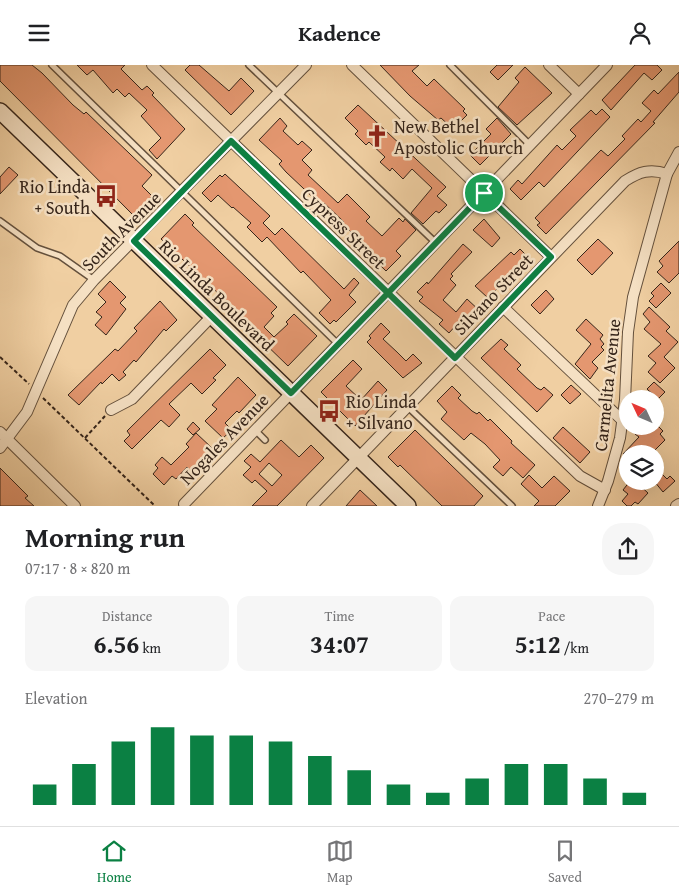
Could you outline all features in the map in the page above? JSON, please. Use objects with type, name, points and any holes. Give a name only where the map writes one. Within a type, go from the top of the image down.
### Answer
[{"type":"main road","name":"Rio Linda Boulevard","points":[[0,111],[408,506]]},
{"type":"street","name":"Cypress Street","points":[[152,65],[580,477],[605,490]]},
{"type":"street","name":"South Avenue","points":[[0,448],[27,412],[73,305],[94,279],[134,241],[306,65]]},
{"type":"street","points":[[352,65],[551,257]]},
{"type":"street","points":[[549,65],[579,94]]},
{"type":"street","name":"Nogales Avenue","points":[[184,504],[607,65]]},
{"type":"street","name":"Carmelita Avenue","points":[[625,390],[628,332],[633,297],[667,174],[679,152]]},
{"type":"street","name":"Silvano Street","points":[[312,506],[625,181],[644,171],[657,170],[667,174]]},
{"type":"street","points":[[503,307],[619,417]]},
{"type":"street","points":[[111,410],[132,399],[212,317]]},
{"type":"street","points":[[0,431],[75,506]]},
{"type":"street","name":"Carmelita Avenue","points":[[598,506],[615,460],[620,435]]},
{"type":"lane","points":[[52,65],[338,344]]},
{"type":"lane","points":[[249,65],[436,243]]},
{"type":"lane","points":[[450,65],[530,145]]},
{"type":"lane","points":[[0,221],[37,248],[60,256],[94,279]]},
{"type":"lane","points":[[408,407],[512,506]]},
{"type":"lane","points":[[255,430],[265,440]]},
{"type":"path","points":[[0,357],[29,384]]},
{"type":"path","points":[[44,399],[155,506]]},
{"type":"path","points":[[85,438],[100,422]]},
{"type":"building","points":[[0,65],[32,65],[42,73],[73,105],[84,114],[86,112],[152,175],[142,186],[152,196],[133,215],[0,81]]},
{"type":"building","points":[[77,65],[125,65],[121,69],[142,90],[147,86],[154,93],[152,95],[185,129],[157,159],[149,150],[161,138],[141,116],[147,110],[129,93],[125,97],[117,89],[113,93],[93,70],[87,75]]},
{"type":"building","points":[[190,65],[199,65],[229,91],[241,78],[254,91],[231,115],[185,70]]},
{"type":"building","points":[[380,65],[419,65],[412,71],[427,86],[434,79],[465,109],[463,111],[467,115],[453,129],[441,118],[438,120],[410,96]]},
{"type":"building","points":[[497,65],[513,65],[498,80],[490,72]]},
{"type":"building","points":[[635,65],[657,65],[662,70],[652,80],[644,73],[611,110],[602,100]]},
{"type":"building","points":[[525,67],[552,93],[517,125],[498,107],[519,82],[515,78]]},
{"type":"building","points":[[679,72],[679,92],[653,122],[655,123],[546,234],[537,225],[540,223],[535,218],[601,150],[608,156],[625,139],[622,136],[638,119],[641,122],[651,111],[642,103],[654,90],[658,94]]},
{"type":"building","points":[[358,105],[446,187],[437,196],[447,205],[439,213],[436,211],[423,224],[411,213],[432,188],[412,169],[403,179],[392,168],[390,171],[380,162],[385,157],[369,142],[366,145],[355,134],[358,131],[345,118]]},
{"type":"building","points":[[602,109],[610,117],[544,187],[539,182],[521,200],[510,189],[518,180],[522,184],[557,145],[562,150],[576,136],[570,130],[591,110],[596,115]]},
{"type":"building","points":[[280,118],[287,126],[283,131],[298,145],[302,141],[312,150],[302,160],[312,170],[308,175],[338,203],[347,194],[370,217],[366,221],[382,236],[399,218],[403,222],[405,219],[416,230],[396,251],[401,256],[386,271],[353,239],[356,237],[342,223],[344,222],[324,203],[321,205],[286,172],[279,164],[282,161],[259,140]]},
{"type":"building","points":[[497,118],[511,134],[480,165],[470,155],[491,134],[486,129]]},
{"type":"building","points":[[9,167],[18,175],[0,194],[0,177]]},
{"type":"building","points":[[225,174],[270,216],[263,223],[275,235],[282,228],[344,289],[354,278],[359,283],[349,295],[356,302],[336,322],[334,320],[330,324],[319,313],[331,300],[303,271],[301,273],[267,237],[262,242],[247,227],[251,223],[218,195],[211,202],[202,193],[220,175],[222,177]]},
{"type":"building","points":[[185,214],[194,223],[192,225],[277,307],[271,313],[274,316],[264,327],[274,337],[288,324],[286,322],[294,314],[317,336],[288,366],[257,336],[260,333],[161,239]]},
{"type":"building","points":[[484,219],[500,238],[492,247],[473,230]]},
{"type":"building","points":[[598,239],[613,253],[592,275],[577,260]]},
{"type":"building","points":[[679,241],[679,273],[669,283],[657,272],[663,266],[659,261]]},
{"type":"building","points":[[463,244],[472,252],[451,274],[453,276],[450,279],[456,285],[443,300],[456,312],[467,299],[481,312],[473,321],[466,314],[449,333],[439,324],[443,320],[419,301],[423,297],[417,292],[427,282],[428,284]]},
{"type":"building","points":[[520,249],[526,255],[523,259],[528,264],[520,272],[517,269],[488,298],[475,286],[511,252],[514,255]]},
{"type":"building","points":[[110,281],[126,297],[120,303],[126,309],[106,335],[95,325],[102,317],[96,312],[106,302],[98,294]]},
{"type":"building","points":[[661,283],[671,293],[656,308],[649,301],[654,296],[651,293]]},
{"type":"building","points":[[546,290],[554,299],[540,314],[531,305]]},
{"type":"building","points":[[160,301],[177,320],[166,331],[164,329],[136,362],[134,360],[123,372],[126,375],[119,381],[112,374],[102,384],[101,382],[79,405],[68,395],[115,349],[118,351],[137,331],[134,328]]},
{"type":"building","points":[[649,307],[670,327],[666,331],[678,342],[664,357],[675,368],[660,383],[648,372],[656,363],[648,356],[661,344],[644,329],[650,322],[643,314]]},
{"type":"building","points":[[586,319],[603,335],[600,339],[604,344],[601,347],[604,350],[592,362],[598,368],[590,379],[575,364],[591,344],[576,330]]},
{"type":"building","points":[[381,323],[390,332],[383,339],[406,361],[413,354],[422,363],[403,378],[367,342],[371,338],[369,336]]},
{"type":"building","points":[[501,339],[508,345],[504,349],[521,365],[517,369],[537,388],[541,390],[544,387],[553,395],[537,412],[481,358]]},
{"type":"building","points":[[210,349],[226,365],[213,378],[216,380],[202,394],[191,383],[169,404],[180,415],[169,427],[161,420],[132,449],[124,441],[130,435],[127,431]]},
{"type":"building","points":[[353,360],[362,369],[346,386],[361,400],[378,381],[387,390],[355,426],[321,392]]},
{"type":"building","points":[[238,377],[256,395],[239,413],[237,411],[225,423],[232,430],[223,438],[205,421],[217,409],[212,405]]},
{"type":"building","points":[[654,382],[663,390],[648,390]]},
{"type":"building","points":[[571,385],[581,394],[570,404],[561,395]]},
{"type":"building","points":[[452,386],[461,395],[458,398],[472,411],[477,414],[479,412],[488,421],[490,419],[512,441],[511,443],[535,465],[523,478],[511,467],[503,476],[493,467],[500,460],[485,444],[471,433],[464,440],[441,419],[447,412],[437,401]]},
{"type":"building","points":[[193,422],[200,429],[193,435],[187,429]]},
{"type":"building","points":[[563,427],[590,452],[580,463],[553,438]]},
{"type":"building","points":[[415,430],[483,496],[474,506],[442,506],[400,465],[398,467],[388,457]]},
{"type":"building","points":[[196,433],[212,448],[200,461],[202,463],[193,473],[187,467],[176,479],[172,476],[164,485],[153,474],[158,468],[155,465],[162,457],[171,465],[189,447],[186,444]]},
{"type":"building","points":[[636,435],[661,435],[665,440],[660,445],[631,445],[639,437]]},
{"type":"building","points":[[281,440],[299,457],[311,445],[324,458],[277,506],[252,506],[267,491],[255,480],[252,483],[243,475],[251,467],[244,461],[251,454],[260,462]],"holes":[[[269,463],[282,475],[272,486],[259,474]]]},
{"type":"building","points":[[0,468],[28,496],[25,498],[34,506],[0,506]]},
{"type":"building","points":[[529,475],[542,488],[554,476],[570,491],[555,506],[534,506],[539,501],[521,484]]},
{"type":"building","points":[[664,476],[667,479],[670,476],[675,481],[663,492],[661,490],[664,490]]},
{"type":"building","points":[[360,490],[377,506],[346,506]]},
{"type":"building","points":[[623,490],[645,490],[648,493],[638,504],[635,502],[631,506],[627,506],[622,501],[628,494]]},
{"type":"place","name":"New Bethel Apostolic Church","points":[[377,136]]},
{"type":"place","name":"Rio Linda + South","points":[[106,196]]},
{"type":"place","name":"Rio Linda + Silvano","points":[[329,411]]},
{"type":"route","points":[[484,193],[388,293],[231,141],[134,241],[291,393],[388,293],[455,358],[551,257],[484,193]]}]
